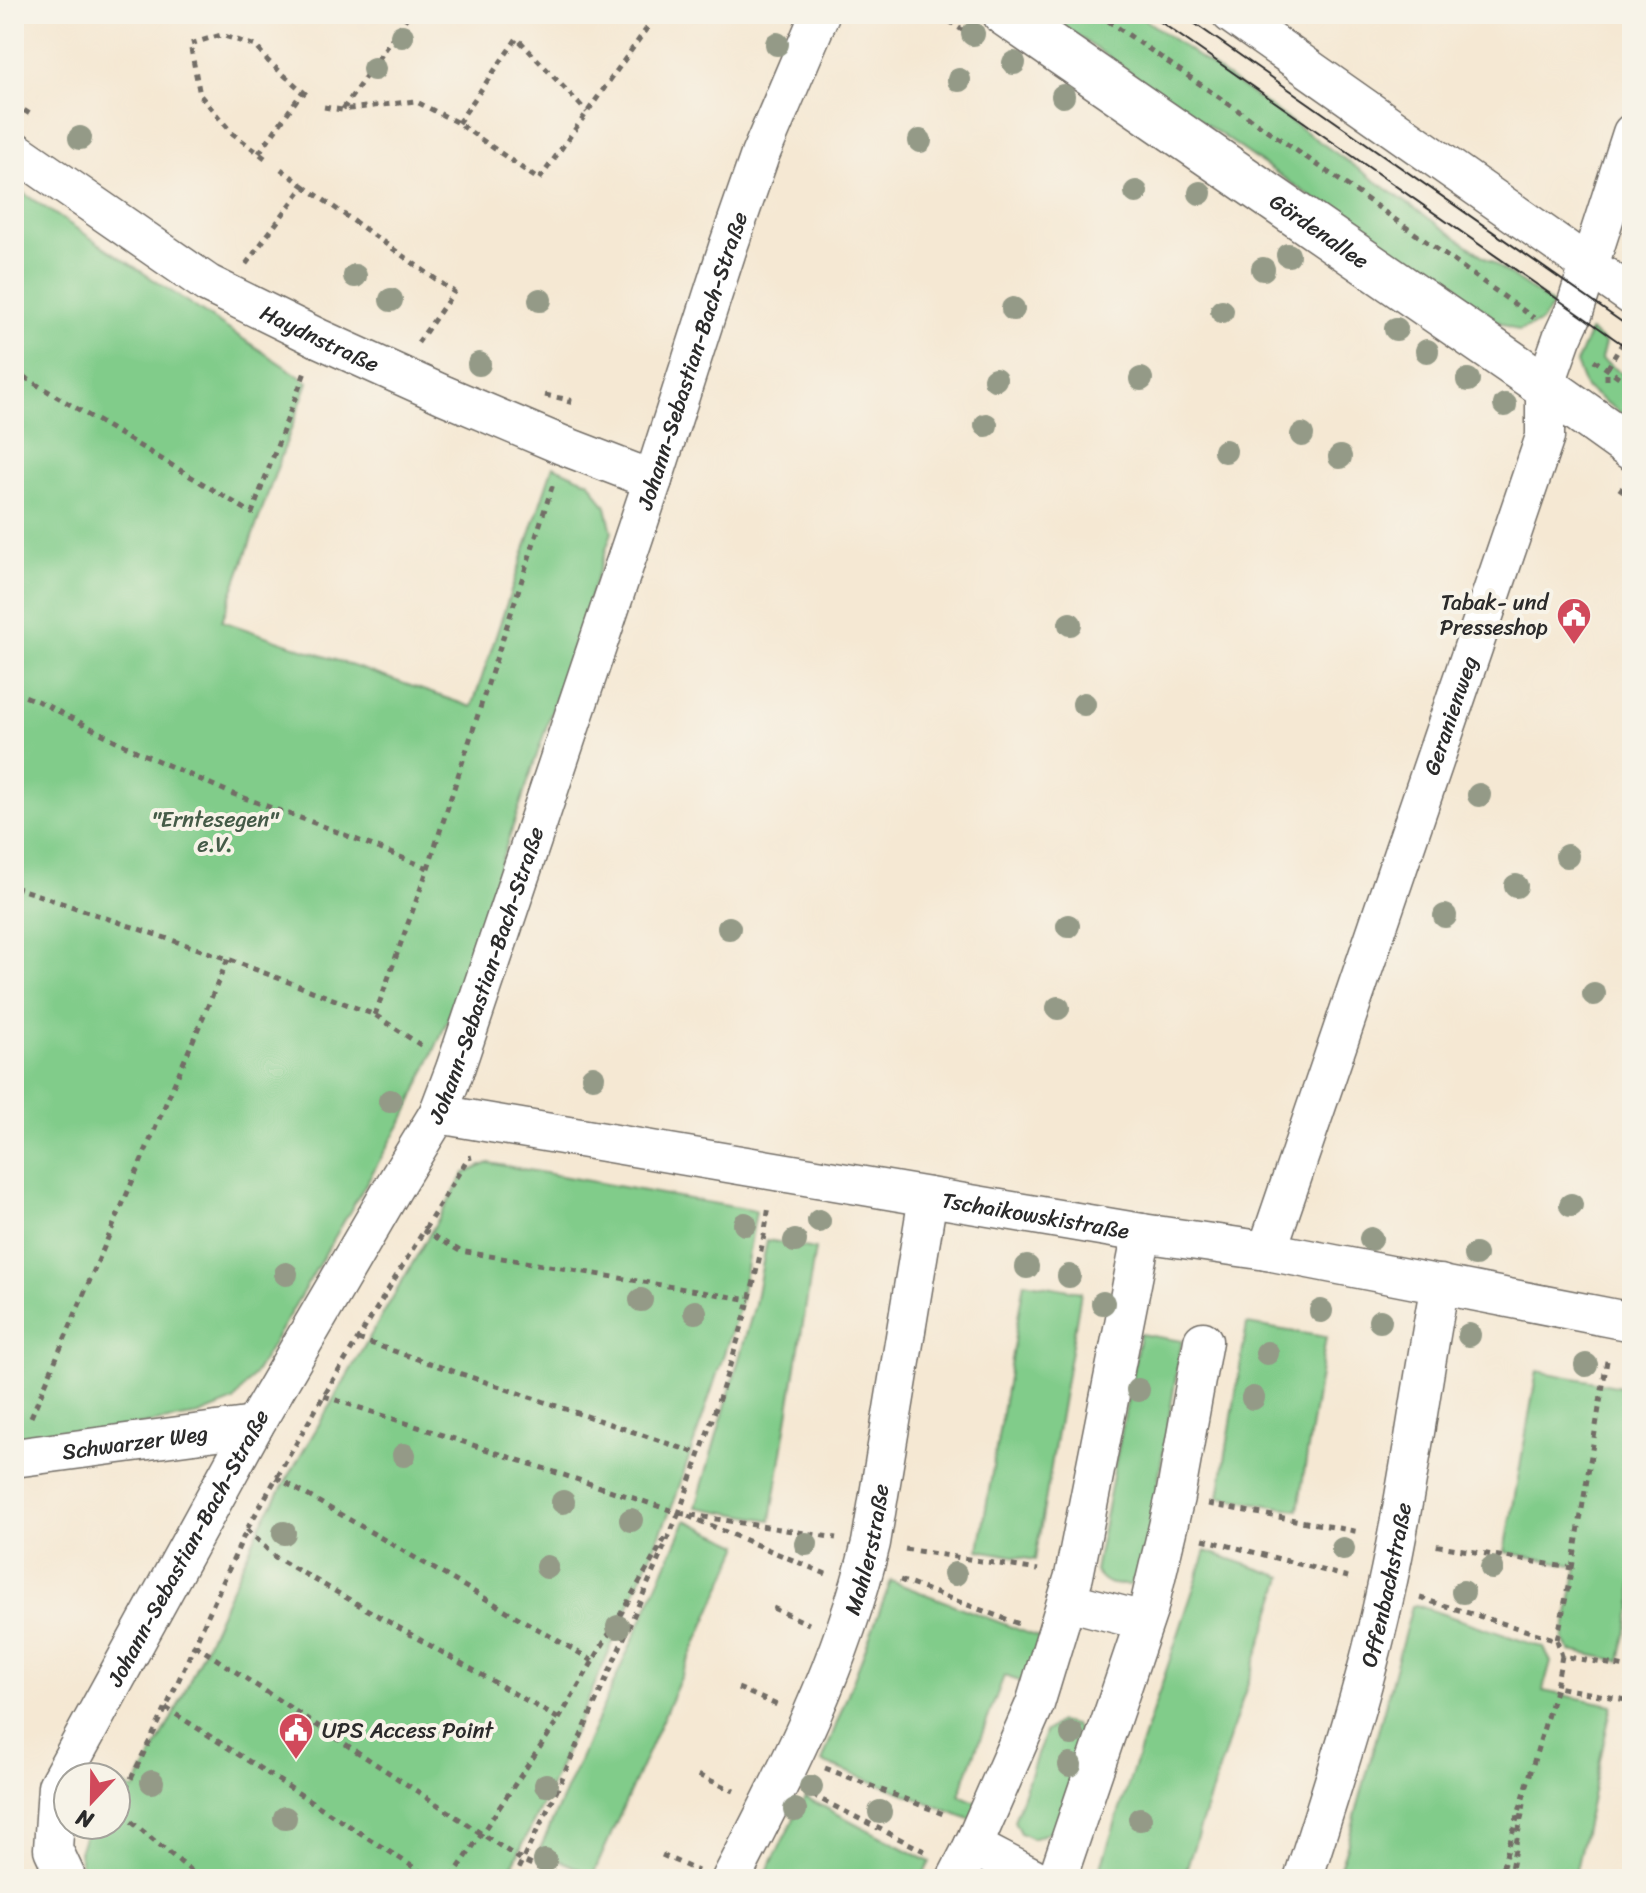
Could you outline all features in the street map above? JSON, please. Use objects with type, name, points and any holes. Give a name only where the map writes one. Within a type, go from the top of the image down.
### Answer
[{"type":"street","name":"Johann-Sebastian-Bach-Straße","points":[[67,1879],[53,1849],[57,1786],[254,1426],[438,1114],[653,480],[728,247],[760,155],[820,14]]},
{"type":"street","name":"Gördenallee","points":[[1005,14],[1632,448]]},
{"type":"street","points":[[1231,14],[1632,296]]},
{"type":"street","name":"Geranienweg","points":[[1267,1251],[1545,437],[1545,386],[1574,312],[1632,133]]},
{"type":"street","name":"Haydnstraße","points":[[14,150],[208,284],[444,395],[653,480]]},
{"type":"street","name":"Tschaikowskistraße","points":[[438,1114],[1142,1233],[1267,1251],[1440,1284],[1621,1333]]},
{"type":"street","name":"Mahlerstraße","points":[[717,1876],[788,1768],[844,1638],[860,1589],[871,1543],[928,1197]]},
{"type":"street","points":[[1036,1879],[968,1856],[1035,1704],[1074,1576],[1142,1233]]},
{"type":"street","name":"Offenbachstraße","points":[[1303,1879],[1363,1683],[1387,1588],[1440,1284]]},
{"type":"street","points":[[1057,1879],[1144,1621],[1171,1514],[1203,1341]]},
{"type":"street","name":"Schwarzer Weg","points":[[23,1456],[254,1426]]},
{"type":"street","points":[[1067,1601],[1144,1621]]},
{"type":"path","points":[[342,110],[409,14]]},
{"type":"path","points":[[324,107],[342,110],[415,101],[458,123],[539,180],[657,14]]},
{"type":"path","points":[[1098,14],[1632,386]]},
{"type":"path","points":[[221,35],[256,46],[268,61],[306,93],[262,156],[232,133],[200,95],[190,44],[221,35]]},
{"type":"path","points":[[458,123],[517,38],[587,112]]},
{"type":"path","points":[[281,169],[454,292],[409,356]]},
{"type":"path","points":[[256,272],[245,265],[304,186]]},
{"type":"path","points":[[14,371],[252,513],[318,338]]},
{"type":"path","points":[[375,1015],[428,868],[552,492],[570,400],[540,394]]},
{"type":"path","points":[[14,692],[233,794],[428,868]]},
{"type":"path","points":[[14,887],[228,959],[375,1015],[455,1069]]},
{"type":"path","points":[[23,1456],[27,1425],[228,959]]},
{"type":"path","points":[[201,1879],[116,1809],[166,1708],[247,1529],[423,1230],[468,1158],[476,1155]]},
{"type":"path","points":[[513,1879],[554,1797],[679,1513],[750,1300],[770,1201]]},
{"type":"path","points":[[423,1230],[460,1251],[750,1300]]},
{"type":"path","points":[[1499,1879],[1556,1687],[1562,1656],[1557,1640],[1621,1333]]},
{"type":"path","points":[[358,1339],[699,1454]]},
{"type":"path","points":[[324,1395],[679,1513],[860,1589]]},
{"type":"path","points":[[276,1477],[593,1661]]},
{"type":"path","points":[[451,1879],[559,1719],[679,1513]]},
{"type":"path","points":[[1171,1514],[1397,1539],[1572,1568]]},
{"type":"path","points":[[1171,1514],[1387,1588],[1557,1640]]},
{"type":"path","points":[[247,1529],[275,1557],[559,1719]]},
{"type":"path","points":[[898,1579],[1056,1638]]},
{"type":"path","points":[[195,1645],[523,1861],[563,1879]]},
{"type":"path","points":[[1562,1656],[1632,1668]]},
{"type":"path","points":[[1556,1687],[1632,1701]]},
{"type":"path","points":[[166,1708],[432,1879]]},
{"type":"path","points":[[788,1768],[968,1856]]},
{"type":"path","points":[[788,1768],[968,1856]]},
{"type":"path","points":[[1509,1879],[1532,1768]]},
{"type":"path","points":[[662,1855],[717,1876]]},
{"type":"green space","points":[[1046,14],[1137,14],[1553,305],[1540,323],[1519,331],[1481,314]]},
{"type":"green space","name":"\"Erntesegen\" e.V.","points":[[14,187],[308,382],[222,621],[472,707],[553,466],[590,482],[606,507],[612,532],[448,1019],[406,1115],[256,1372],[234,1401],[199,1415],[14,1445]]},
{"type":"green space","points":[[1590,331],[1605,343],[1601,359],[1632,380],[1632,421],[1586,388],[1576,363]]},
{"type":"green space","points":[[489,1163],[756,1211],[739,1309],[674,1502],[548,1792],[506,1879],[83,1879],[79,1852],[83,1841],[132,1841],[132,1789],[178,1706],[261,1524],[465,1173]]},
{"type":"green space","points":[[767,1240],[815,1249],[771,1520],[696,1507],[755,1304]]},
{"type":"green space","points":[[1024,1282],[1081,1292],[1035,1560],[979,1550]]},
{"type":"green space","points":[[1247,1324],[1326,1337],[1298,1510],[1219,1497]]},
{"type":"green space","points":[[1140,1334],[1182,1341],[1150,1529],[1140,1567],[1130,1585],[1114,1585],[1103,1580],[1095,1571]]},
{"type":"green space","points":[[1537,1371],[1632,1389],[1632,1608],[1620,1661],[1571,1651],[1563,1640],[1577,1566],[1505,1552]]},
{"type":"green space","points":[[686,1520],[740,1545],[593,1875],[539,1851]]},
{"type":"green space","points":[[1206,1551],[1283,1577],[1183,1879],[1110,1879],[1098,1875]]},
{"type":"green space","points":[[891,1581],[1046,1640],[1029,1684],[1004,1676],[959,1795],[978,1803],[972,1820],[822,1762]]},
{"type":"green space","points":[[1412,1606],[1544,1648],[1551,1662],[1543,1691],[1612,1705],[1574,1879],[1336,1879]]},
{"type":"green space","points":[[1059,1722],[1074,1725],[1085,1741],[1055,1829],[1033,1839],[1020,1833],[1014,1821],[1045,1732]]},
{"type":"green space","points":[[805,1797],[930,1862],[921,1879],[763,1879]]},
{"type":"tram line","points":[[1149,14],[1632,351]]},
{"type":"tram line","points":[[1181,14],[1632,329]]},
{"type":"place","name":"Tabak- und Presseshop","points":[[1574,646]]},
{"type":"place","name":"UPS Access Point","points":[[296,1761]]}]
